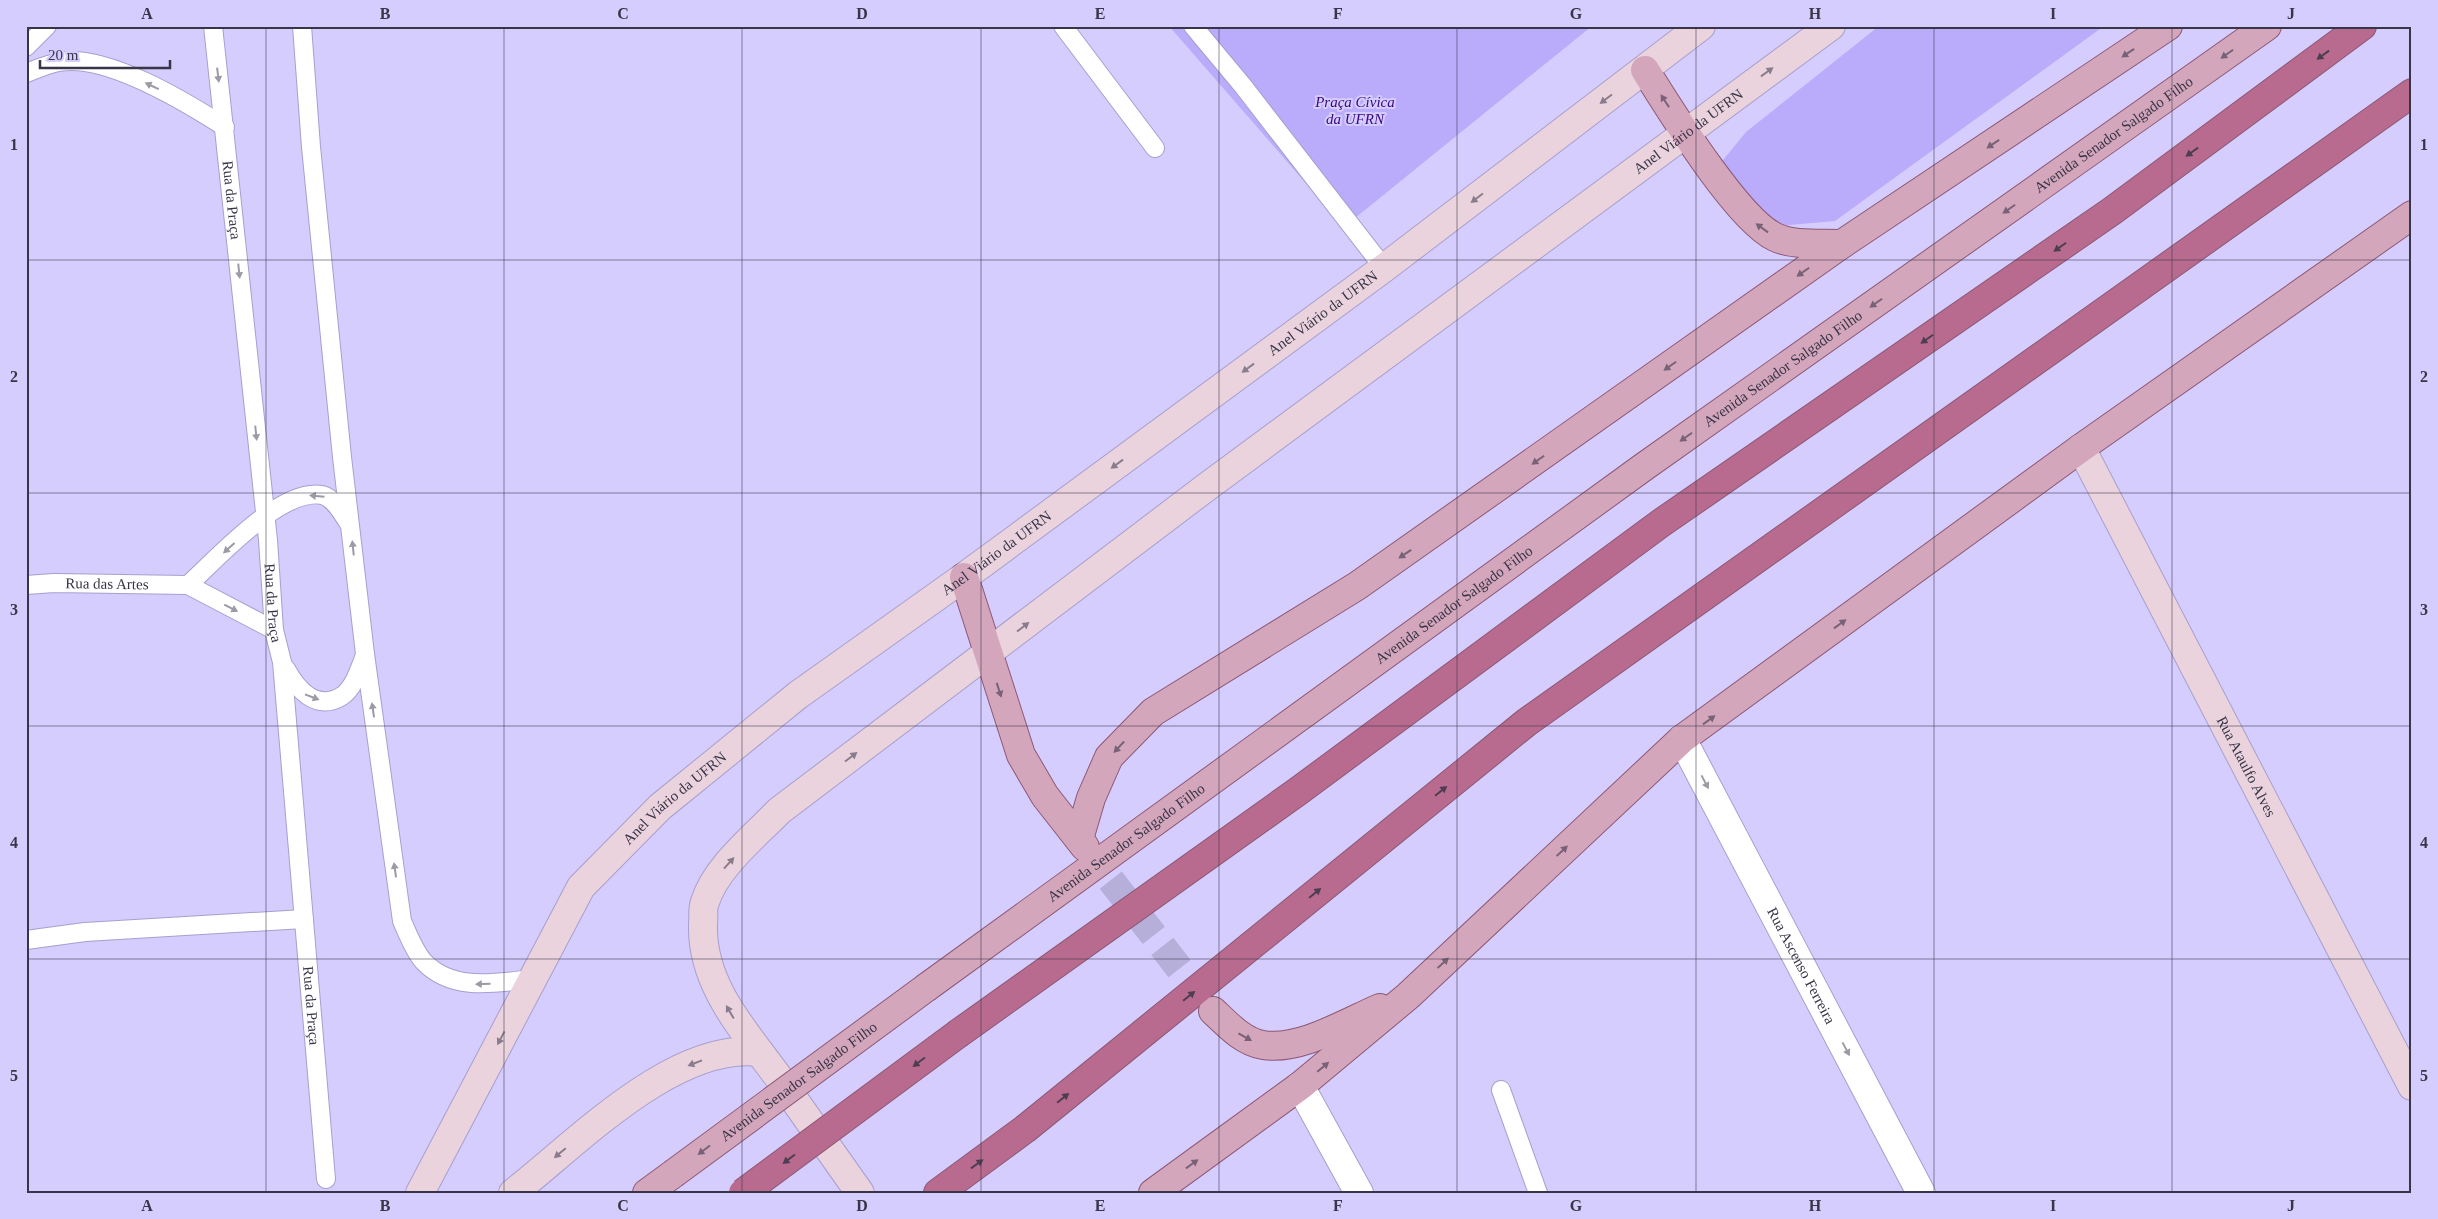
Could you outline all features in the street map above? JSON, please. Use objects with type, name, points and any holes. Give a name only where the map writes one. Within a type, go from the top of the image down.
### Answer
[{"type":"highway","points":[[743,1193],[959,1033],[1297,792],[1660,523],[2104,217],[2362,26]]},
{"type":"highway","points":[[938,1193],[1025,1129],[1527,722],[2412,94]]},
{"type":"main road","name":"Anel Viário da UFRN","points":[[420,1193],[581,886],[660,807],[798,695],[964,577],[1384,268],[1701,26]]},
{"type":"main road","name":"Anel Viário da UFRN","points":[[860,1193],[718,991],[707,961],[703,939],[704,902],[720,874],[779,811],[1208,486],[1830,26]]},
{"type":"main road","points":[[964,577],[1022,755],[1045,796],[1082,843],[1090,798],[1109,757],[1153,712],[1372,576],[1842,244],[2168,26]]},
{"type":"main road","name":"Avenida Senador Salgado Filho","points":[[648,1193],[927,987],[1645,466],[2267,26]]},
{"type":"main road","points":[[1645,70],[1685,132],[1735,200],[1754,222],[1775,237],[1792,241],[1842,244]]},
{"type":"main road","points":[[1153,1193],[1300,1086],[1408,996],[1682,739],[2081,448],[2412,215]]},
{"type":"main road","name":"Rua Ataulfo Alves","points":[[2081,448],[2412,1086]]},
{"type":"main road","points":[[1212,1011],[1232,1029],[1249,1040],[1262,1045],[1285,1045],[1317,1036],[1408,996]]},
{"type":"main road","points":[[513,1193],[597,1123],[648,1088],[686,1066],[715,1055],[743,1050],[764,1059]]},
{"type":"street","name":"Rua Ascenso Ferreira","points":[[1682,739],[1921,1193]]},
{"type":"street","points":[[1300,1086],[1359,1193]]},
{"type":"lane","points":[[26,47],[47,26]]},
{"type":"lane","name":"Rua da Praça","points":[[213,26],[265,515],[274,630],[282,662],[326,1180]]},
{"type":"lane","points":[[302,26],[311,147],[342,457],[365,654],[402,921],[412,943],[424,962],[443,976],[479,985],[532,980]]},
{"type":"lane","points":[[1062,26],[1155,148]]},
{"type":"lane","points":[[1193,26],[1243,86],[1384,268]]},
{"type":"lane","points":[[26,73],[60,61],[86,62],[113,68],[196,109],[225,127]]},
{"type":"lane","points":[[188,586],[265,515],[297,498],[323,495],[337,504],[351,527]]},
{"type":"lane","name":"Rua das Artes","points":[[26,585],[54,583],[188,586],[274,630]]},
{"type":"lane","points":[[282,662],[296,688],[316,700],[328,700],[342,696],[351,685],[365,654]]},
{"type":"lane","points":[[26,940],[85,932],[304,919]]},
{"type":"lane","points":[[1501,1090],[1538,1193]]},
{"type":"green space","name":"Praça Cívica da UFRN","points":[[1169,26],[1592,26],[1344,227]]},
{"type":"green space","points":[[1879,26],[2104,26],[1835,221],[1766,227],[1719,165],[1746,132]]},
{"type":"tunnel","points":[[1085,847],[1211,1009]]}]
